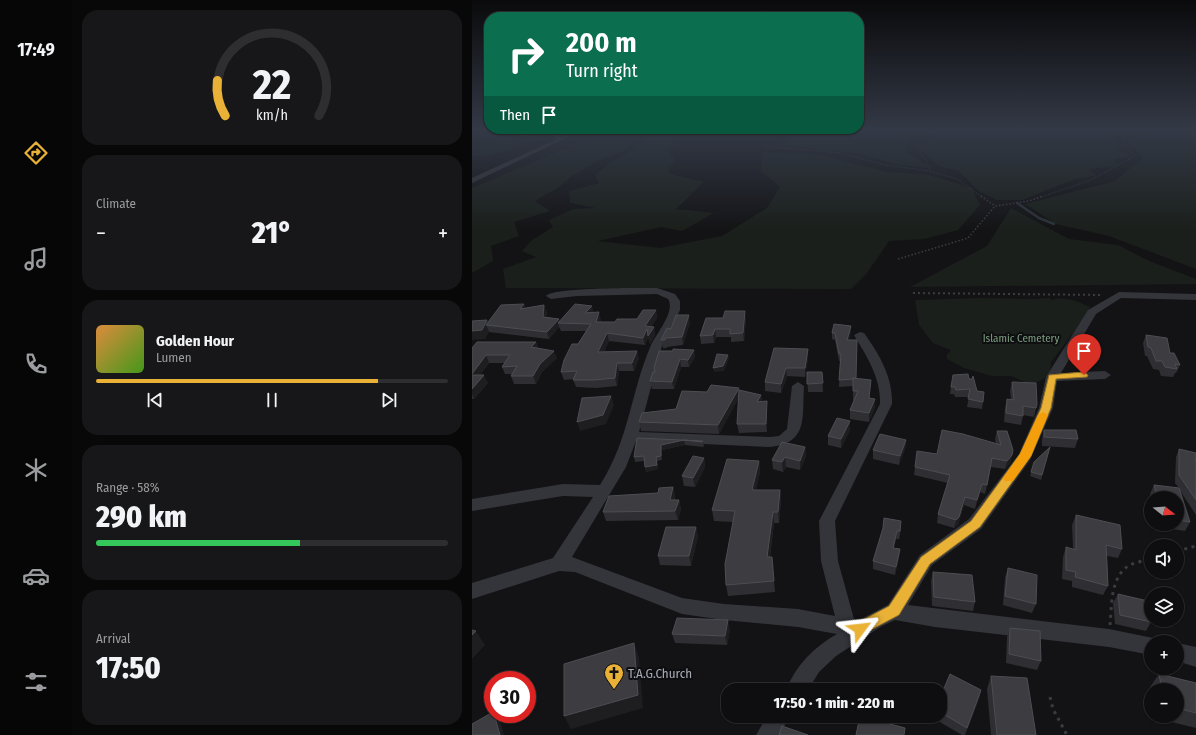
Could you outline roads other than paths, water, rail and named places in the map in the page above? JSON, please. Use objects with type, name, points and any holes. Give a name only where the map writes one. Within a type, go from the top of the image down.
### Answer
[{"type":"street","points":[[472,181],[510,163]]},
{"type":"street","points":[[551,296],[576,293],[658,292],[667,293],[676,303],[674,312],[656,344],[641,392],[630,436],[619,467],[559,564]]},
{"type":"street","points":[[894,611],[926,560],[975,524],[1025,456],[1046,408],[1052,377],[1092,312],[1119,295],[1196,297]]},
{"type":"street","points":[[854,627],[830,568],[826,538],[827,521],[886,404],[887,394],[875,359],[860,335]]},
{"type":"street","points":[[1052,377],[1105,375]]},
{"type":"street","points":[[630,436],[770,442],[785,440],[791,436],[794,430],[798,386]]},
{"type":"street","points":[[472,505],[563,490],[604,491]]},
{"type":"street","points":[[472,592],[559,564],[576,565],[682,606],[724,612],[798,618],[854,627]]},
{"type":"street","points":[[800,683],[812,665],[854,627],[894,611],[935,618],[1109,638],[1144,645]]},
{"type":"street","points":[[1184,654],[1196,657]]},
{"type":"street","points":[[767,735],[775,723]]},
{"type":"waterway","points":[[1017,203],[1039,218],[1054,224]]},
{"type":"place","name":"T.A.G.Church","points":[[614,690]]},
{"type":"park label","name":"Islamic Cemetery","points":[[1021,338]]}]
